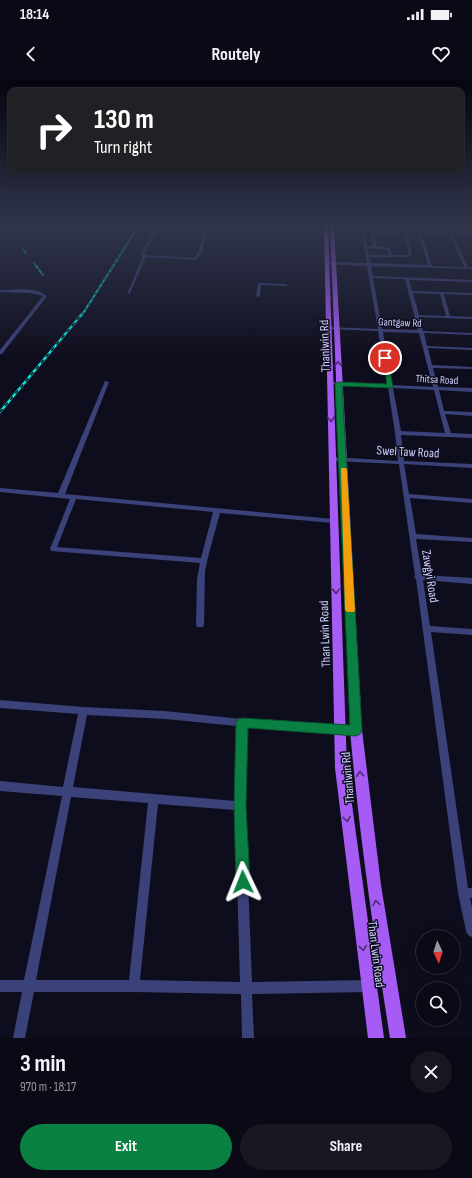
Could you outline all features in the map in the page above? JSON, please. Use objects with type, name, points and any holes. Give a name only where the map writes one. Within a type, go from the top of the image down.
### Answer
[{"type":"main road","name":"Thanlwin Rd","points":[[330,272],[338,459],[348,564],[356,730],[362,798],[372,873],[398,1038]]},
{"type":"main road","name":"Than Lwin Road","points":[[338,459],[333,521],[341,768],[368,986],[376,1038]]},
{"type":"main road","points":[[335,563],[348,564]]},
{"type":"street","points":[[128,293],[138,272]]},
{"type":"street","name":"Zawgyi Road","points":[[370,272],[398,433],[418,577],[468,893],[472,931]]},
{"type":"street","points":[[371,278],[470,281],[472,287]]},
{"type":"street","points":[[407,279],[448,434]]},
{"type":"street","points":[[258,296],[259,284],[286,285]]},
{"type":"street","points":[[0,291],[35,292],[45,296],[1,351]]},
{"type":"street","points":[[410,292],[472,294]]},
{"type":"street","points":[[442,293],[448,317]]},
{"type":"street","points":[[417,316],[472,318]]},
{"type":"street","name":"Gantgaw Rd","points":[[332,329],[472,334]]},
{"type":"street","points":[[425,347],[472,349]]},
{"type":"street","points":[[430,366],[472,368]]},
{"type":"street","points":[[61,495],[107,382]]},
{"type":"street","name":"Thitsa Road","points":[[334,384],[472,390]]},
{"type":"street","points":[[442,412],[472,414]]},
{"type":"street","points":[[398,433],[472,436]]},
{"type":"street","name":"Swel Taw Road","points":[[338,459],[401,461],[472,466]]},
{"type":"street","points":[[0,490],[333,521]]},
{"type":"street","points":[[407,496],[472,501]]},
{"type":"street","points":[[74,497],[54,549],[204,561]]},
{"type":"street","points":[[200,625],[202,612],[201,579],[217,510]]},
{"type":"street","points":[[412,536],[472,540]]},
{"type":"street","points":[[418,577],[472,581]]},
{"type":"street","points":[[427,629],[472,632]]},
{"type":"street","points":[[0,704],[83,711],[165,715],[242,723],[356,730]]},
{"type":"street","points":[[19,1038],[83,711]]},
{"type":"street","points":[[242,723],[240,806],[248,1038]]},
{"type":"street","points":[[0,786],[67,793],[240,806]]},
{"type":"street","points":[[134,986],[153,800]]},
{"type":"street","points":[[0,986],[247,988],[368,986]]},
{"type":"railway","points":[[41,272],[43,275]]},
{"type":"railway","points":[[82,315],[110,272]]},
{"type":"railway","points":[[0,412],[82,314]]},
{"type":"slow traffic","points":[[344,470],[350,610]]},
{"type":"route","points":[[243,882],[240,806],[242,723],[356,730],[338,384],[390,387],[385,358]]}]
